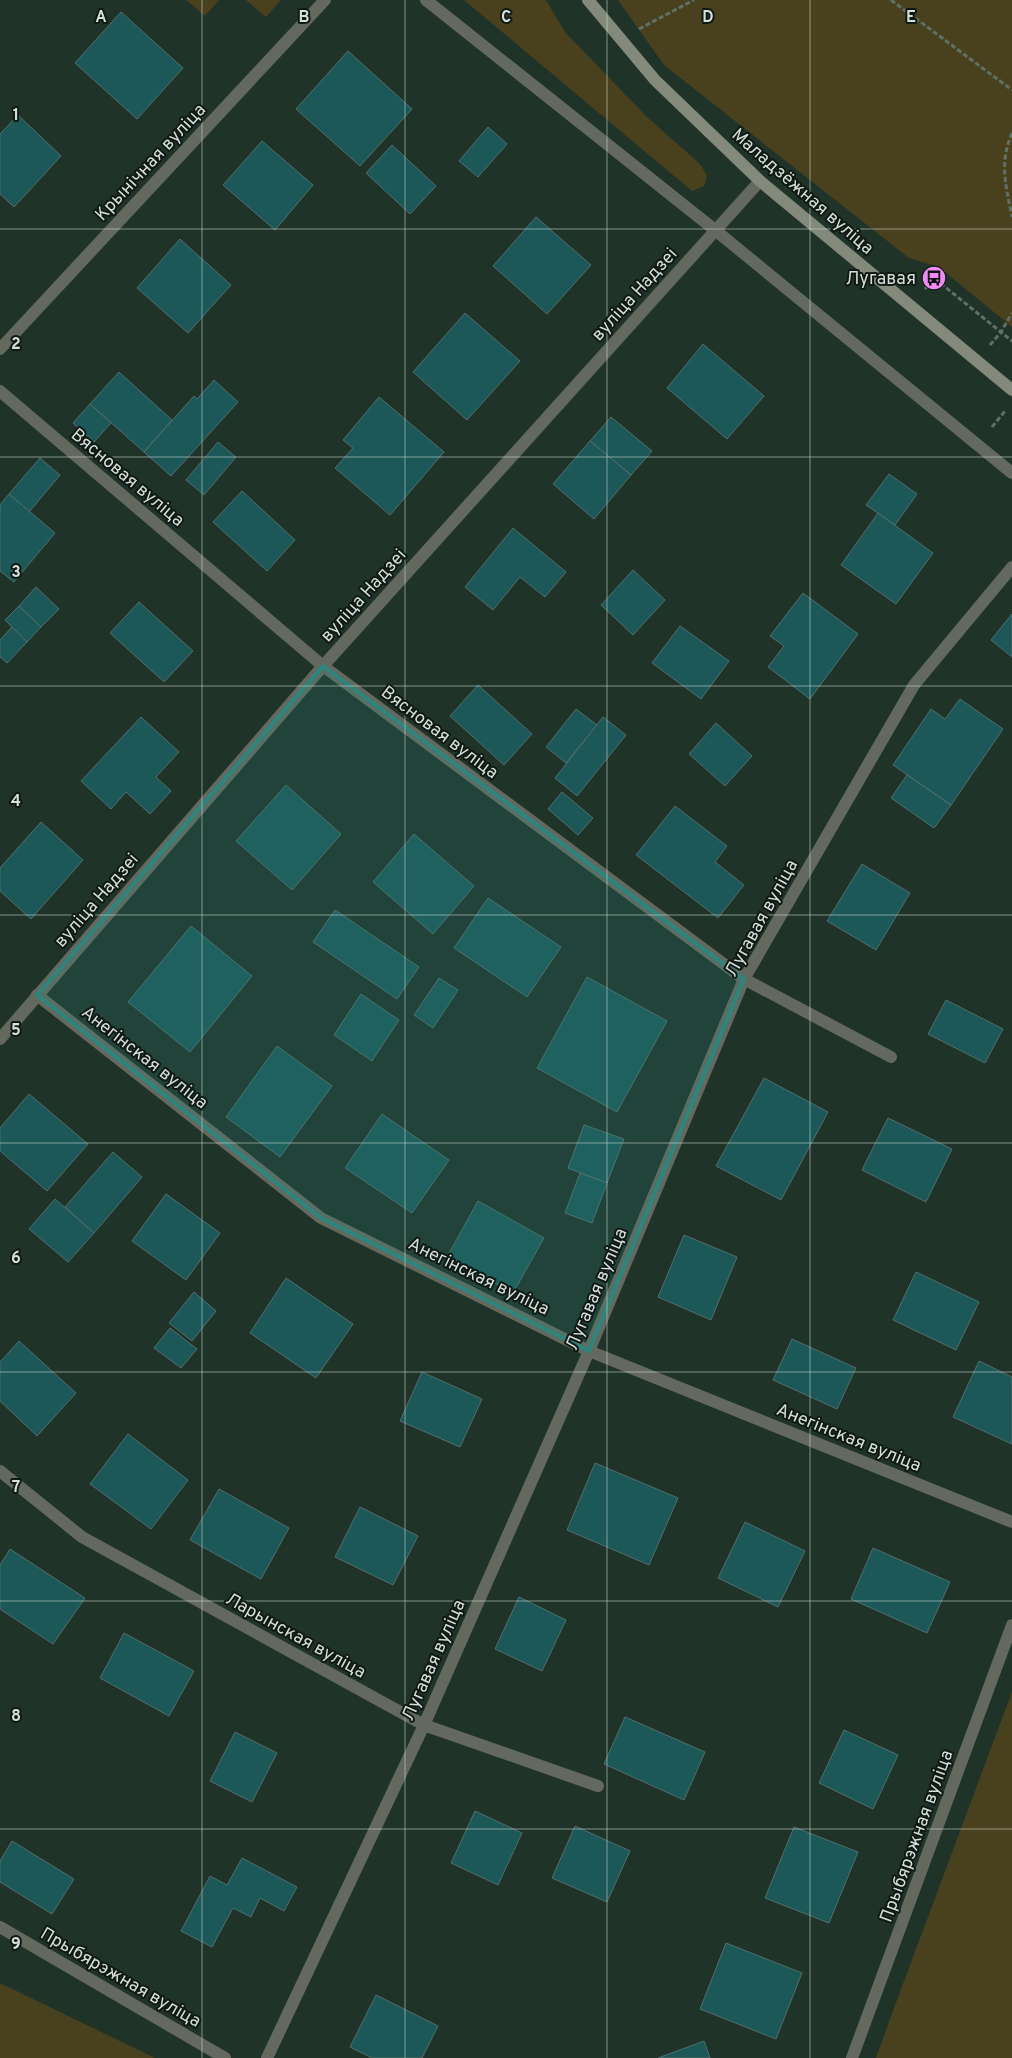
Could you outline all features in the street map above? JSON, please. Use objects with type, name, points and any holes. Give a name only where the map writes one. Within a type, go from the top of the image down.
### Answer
[{"type":"main road","name":"Маладзёжная вуліца","points":[[588,0],[655,80],[760,181],[1012,390]]},
{"type":"street","name":"Крынічная вуліца","points":[[0,349],[325,0]]},
{"type":"street","points":[[426,0],[715,230],[1012,473]]},
{"type":"street","name":"вуліца Надзеі","points":[[0,1039],[323,666],[760,181]]},
{"type":"street","name":"Вясновая вуліца","points":[[0,391],[323,666],[744,979],[891,1057]]},
{"type":"street","name":"Лугавая вуліца","points":[[267,2058],[424,1725],[589,1351],[744,979],[914,685],[1012,567]]},
{"type":"street","name":"Анегінская вуліца","points":[[37,995],[322,1218],[589,1351],[1012,1522]]},
{"type":"street","name":"Ларынская вуліца","points":[[0,1471],[82,1537],[424,1725],[598,1786]]},
{"type":"street","name":"Прыбярэжная вуліца","points":[[852,2058],[1012,1625]]},
{"type":"street","name":"Прыбярэжная вуліца","points":[[0,1927],[225,2058]]},
{"type":"path","points":[[620,39],[694,0]]},
{"type":"path","points":[[891,0],[1012,90]]},
{"type":"path","points":[[1012,133],[1005,150],[1005,183],[1012,216]]},
{"type":"path","points":[[934,278],[1012,341]]},
{"type":"path","points":[[977,361],[1001,332],[1012,313]]},
{"type":"path","points":[[978,444],[1006,410]]},
{"type":"highlighted area","points":[[323,666],[744,979],[589,1351],[321,1218],[37,995]]},
{"type":"shaded area","points":[[186,0],[219,0],[205,16]]},
{"type":"shaded area","points":[[246,0],[281,0],[266,17]]},
{"type":"shaded area","points":[[464,0],[546,0],[565,32],[647,117],[700,164],[707,176],[704,186],[692,191]]},
{"type":"shaded area","points":[[618,0],[1012,0],[1012,327],[939,267],[909,258],[664,65]]},
{"type":"shaded area","points":[[1012,1692],[1012,2058],[876,2058],[894,2008]]},
{"type":"shaded area","points":[[0,1983],[155,2058],[0,2058]]},
{"type":"building","points":[[121,12],[183,68],[137,119],[75,63]]},
{"type":"building","points":[[348,51],[412,109],[360,166],[296,109]]},
{"type":"building","points":[[18,115],[61,156],[14,207],[0,194],[0,134]]},
{"type":"building","points":[[488,127],[507,144],[478,177],[459,161]]},
{"type":"building","points":[[262,141],[313,185],[275,230],[223,185]]},
{"type":"building","points":[[392,145],[436,186],[410,214],[366,173]]},
{"type":"building","points":[[536,217],[591,265],[547,314],[493,266]]},
{"type":"building","points":[[180,239],[231,285],[188,333],[137,288]]},
{"type":"building","points":[[465,313],[520,361],[467,420],[413,372]]},
{"type":"building","points":[[703,344],[764,396],[727,439],[667,388]]},
{"type":"building","points":[[119,372],[172,420],[144,452],[90,404]]},
{"type":"building","points":[[214,380],[238,402],[171,476],[144,452],[194,396],[197,399]]},
{"type":"building","points":[[379,397],[444,452],[390,515],[335,468],[353,448],[343,440]]},
{"type":"building","points":[[90,404],[111,423],[94,442],[73,423]]},
{"type":"building","points":[[611,417],[652,451],[631,475],[590,441]]},
{"type":"building","points":[[590,441],[631,475],[594,519],[553,484]]},
{"type":"building","points":[[218,442],[236,457],[204,495],[186,480]]},
{"type":"building","points":[[40,458],[60,475],[29,512],[9,494]]},
{"type":"building","points":[[889,474],[917,494],[895,525],[866,505]]},
{"type":"building","points":[[242,491],[295,540],[267,571],[213,522]]},
{"type":"building","points":[[9,494],[55,533],[14,582],[0,571],[0,505]]},
{"type":"building","points":[[878,513],[933,553],[896,604],[841,565]]},
{"type":"building","points":[[513,528],[566,572],[545,597],[520,577],[493,610],[465,587]]},
{"type":"building","points":[[633,570],[665,600],[633,635],[601,605]]},
{"type":"building","points":[[36,587],[59,609],[41,627],[19,606]]},
{"type":"building","points":[[803,593],[858,634],[810,699],[768,667],[784,646],[770,636]]},
{"type":"building","points":[[139,602],[193,651],[164,682],[110,633]]},
{"type":"building","points":[[19,606],[41,627],[27,642],[5,620]]},
{"type":"building","points":[[1012,614],[1012,657],[991,640]]},
{"type":"building","points":[[680,626],[729,661],[701,699],[652,663]]},
{"type":"building","points":[[12,627],[27,642],[7,663],[0,657],[0,640]]},
{"type":"building","points":[[478,685],[532,734],[504,765],[450,716]]},
{"type":"building","points":[[960,699],[1003,729],[951,805],[893,765],[931,709],[945,719]]},
{"type":"building","points":[[576,709],[597,725],[566,763],[546,747]]},
{"type":"building","points":[[141,717],[179,752],[156,777],[171,791],[150,814],[126,792],[111,809],[81,781]]},
{"type":"building","points":[[603,717],[626,735],[577,796],[555,778]]},
{"type":"building","points":[[716,723],[752,756],[725,786],[689,754]]},
{"type":"building","points":[[907,775],[951,805],[934,828],[891,798]]},
{"type":"building","points":[[286,785],[341,834],[292,890],[236,841]]},
{"type":"building","points":[[562,792],[593,818],[578,835],[548,809]]},
{"type":"building","points":[[675,806],[727,846],[715,862],[744,885],[718,918],[636,855]]},
{"type":"building","points":[[41,822],[83,860],[31,919],[0,891],[0,868]]},
{"type":"building","points":[[414,834],[474,886],[433,934],[373,882]]},
{"type":"building","points":[[862,864],[910,893],[876,950],[827,921]]},
{"type":"building","points":[[488,898],[561,947],[527,997],[454,948]]},
{"type":"building","points":[[335,910],[419,967],[397,999],[313,942]]},
{"type":"building","points":[[191,926],[252,976],[190,1052],[128,1002]]},
{"type":"building","points":[[587,977],[667,1021],[617,1112],[537,1068]]},
{"type":"building","points":[[439,978],[458,990],[433,1028],[414,1015]]},
{"type":"building","points":[[361,994],[399,1020],[372,1061],[334,1035]]},
{"type":"building","points":[[946,1000],[1003,1029],[985,1063],[928,1034]]},
{"type":"building","points":[[277,1046],[332,1086],[280,1157],[226,1117]]},
{"type":"building","points":[[764,1078],[828,1112],[781,1200],[716,1166]]},
{"type":"building","points":[[29,1094],[88,1144],[47,1191],[0,1151],[0,1128]]},
{"type":"building","points":[[382,1114],[449,1160],[412,1213],[345,1168]]},
{"type":"building","points":[[888,1118],[952,1149],[926,1202],[862,1170]]},
{"type":"building","points":[[584,1125],[624,1139],[607,1183],[568,1168]]},
{"type":"building","points":[[113,1152],[142,1177],[94,1233],[65,1207]]},
{"type":"building","points":[[580,1173],[607,1183],[592,1223],[565,1213]]},
{"type":"building","points":[[166,1194],[220,1233],[186,1280],[132,1241]]},
{"type":"building","points":[[55,1199],[94,1233],[68,1262],[29,1229]]},
{"type":"building","points":[[478,1201],[544,1238],[513,1293],[447,1257]]},
{"type":"building","points":[[684,1235],[737,1257],[711,1320],[658,1297]]},
{"type":"building","points":[[916,1272],[979,1302],[956,1350],[893,1320]]},
{"type":"building","points":[[286,1278],[353,1324],[316,1378],[250,1333]]},
{"type":"building","points":[[194,1292],[216,1311],[192,1341],[169,1323]]},
{"type":"building","points":[[170,1328],[197,1349],[181,1368],[154,1348]]},
{"type":"building","points":[[792,1339],[856,1368],[837,1409],[773,1380]]},
{"type":"building","points":[[19,1341],[76,1393],[37,1436],[0,1401],[0,1362]]},
{"type":"building","points":[[979,1361],[1012,1377],[1012,1444],[953,1417]]},
{"type":"building","points":[[422,1372],[482,1399],[460,1447],[400,1421]]},
{"type":"building","points":[[128,1434],[188,1480],[151,1529],[90,1484]]},
{"type":"building","points":[[595,1463],[678,1498],[649,1565],[567,1530]]},
{"type":"building","points":[[219,1489],[289,1528],[261,1579],[190,1540]]},
{"type":"building","points":[[360,1507],[418,1536],[393,1585],[335,1557]]},
{"type":"building","points":[[745,1522],[805,1551],[778,1607],[718,1578]]},
{"type":"building","points":[[873,1548],[950,1582],[927,1633],[851,1599]]},
{"type":"building","points":[[10,1549],[85,1598],[53,1644],[0,1609],[0,1565]]},
{"type":"building","points":[[519,1597],[566,1620],[542,1671],[495,1649]]},
{"type":"building","points":[[124,1633],[194,1671],[169,1716],[100,1678]]},
{"type":"building","points":[[625,1717],[705,1752],[684,1800],[604,1764]]},
{"type":"building","points":[[844,1730],[898,1755],[873,1809],[819,1783]]},
{"type":"building","points":[[235,1732],[277,1753],[252,1802],[210,1781]]},
{"type":"building","points":[[475,1811],[522,1833],[498,1885],[451,1863]]},
{"type":"building","points":[[575,1826],[630,1851],[607,1902],[552,1878]]},
{"type":"building","points":[[794,1827],[858,1852],[829,1923],[765,1898]]},
{"type":"building","points":[[12,1841],[74,1879],[52,1914],[0,1882],[0,1861]]},
{"type":"building","points":[[242,1858],[297,1887],[284,1911],[260,1898],[251,1917],[233,1908],[212,1947],[181,1931],[210,1876],[227,1885]]},
{"type":"building","points":[[726,1943],[802,1973],[776,2039],[700,2009]]},
{"type":"building","points":[[376,1995],[438,2026],[422,2058],[372,2058],[350,2047]]},
{"type":"building","points":[[704,2041],[710,2058],[658,2058]]},
{"type":"place","name":"Лугавая","points":[[934,278]]}]
